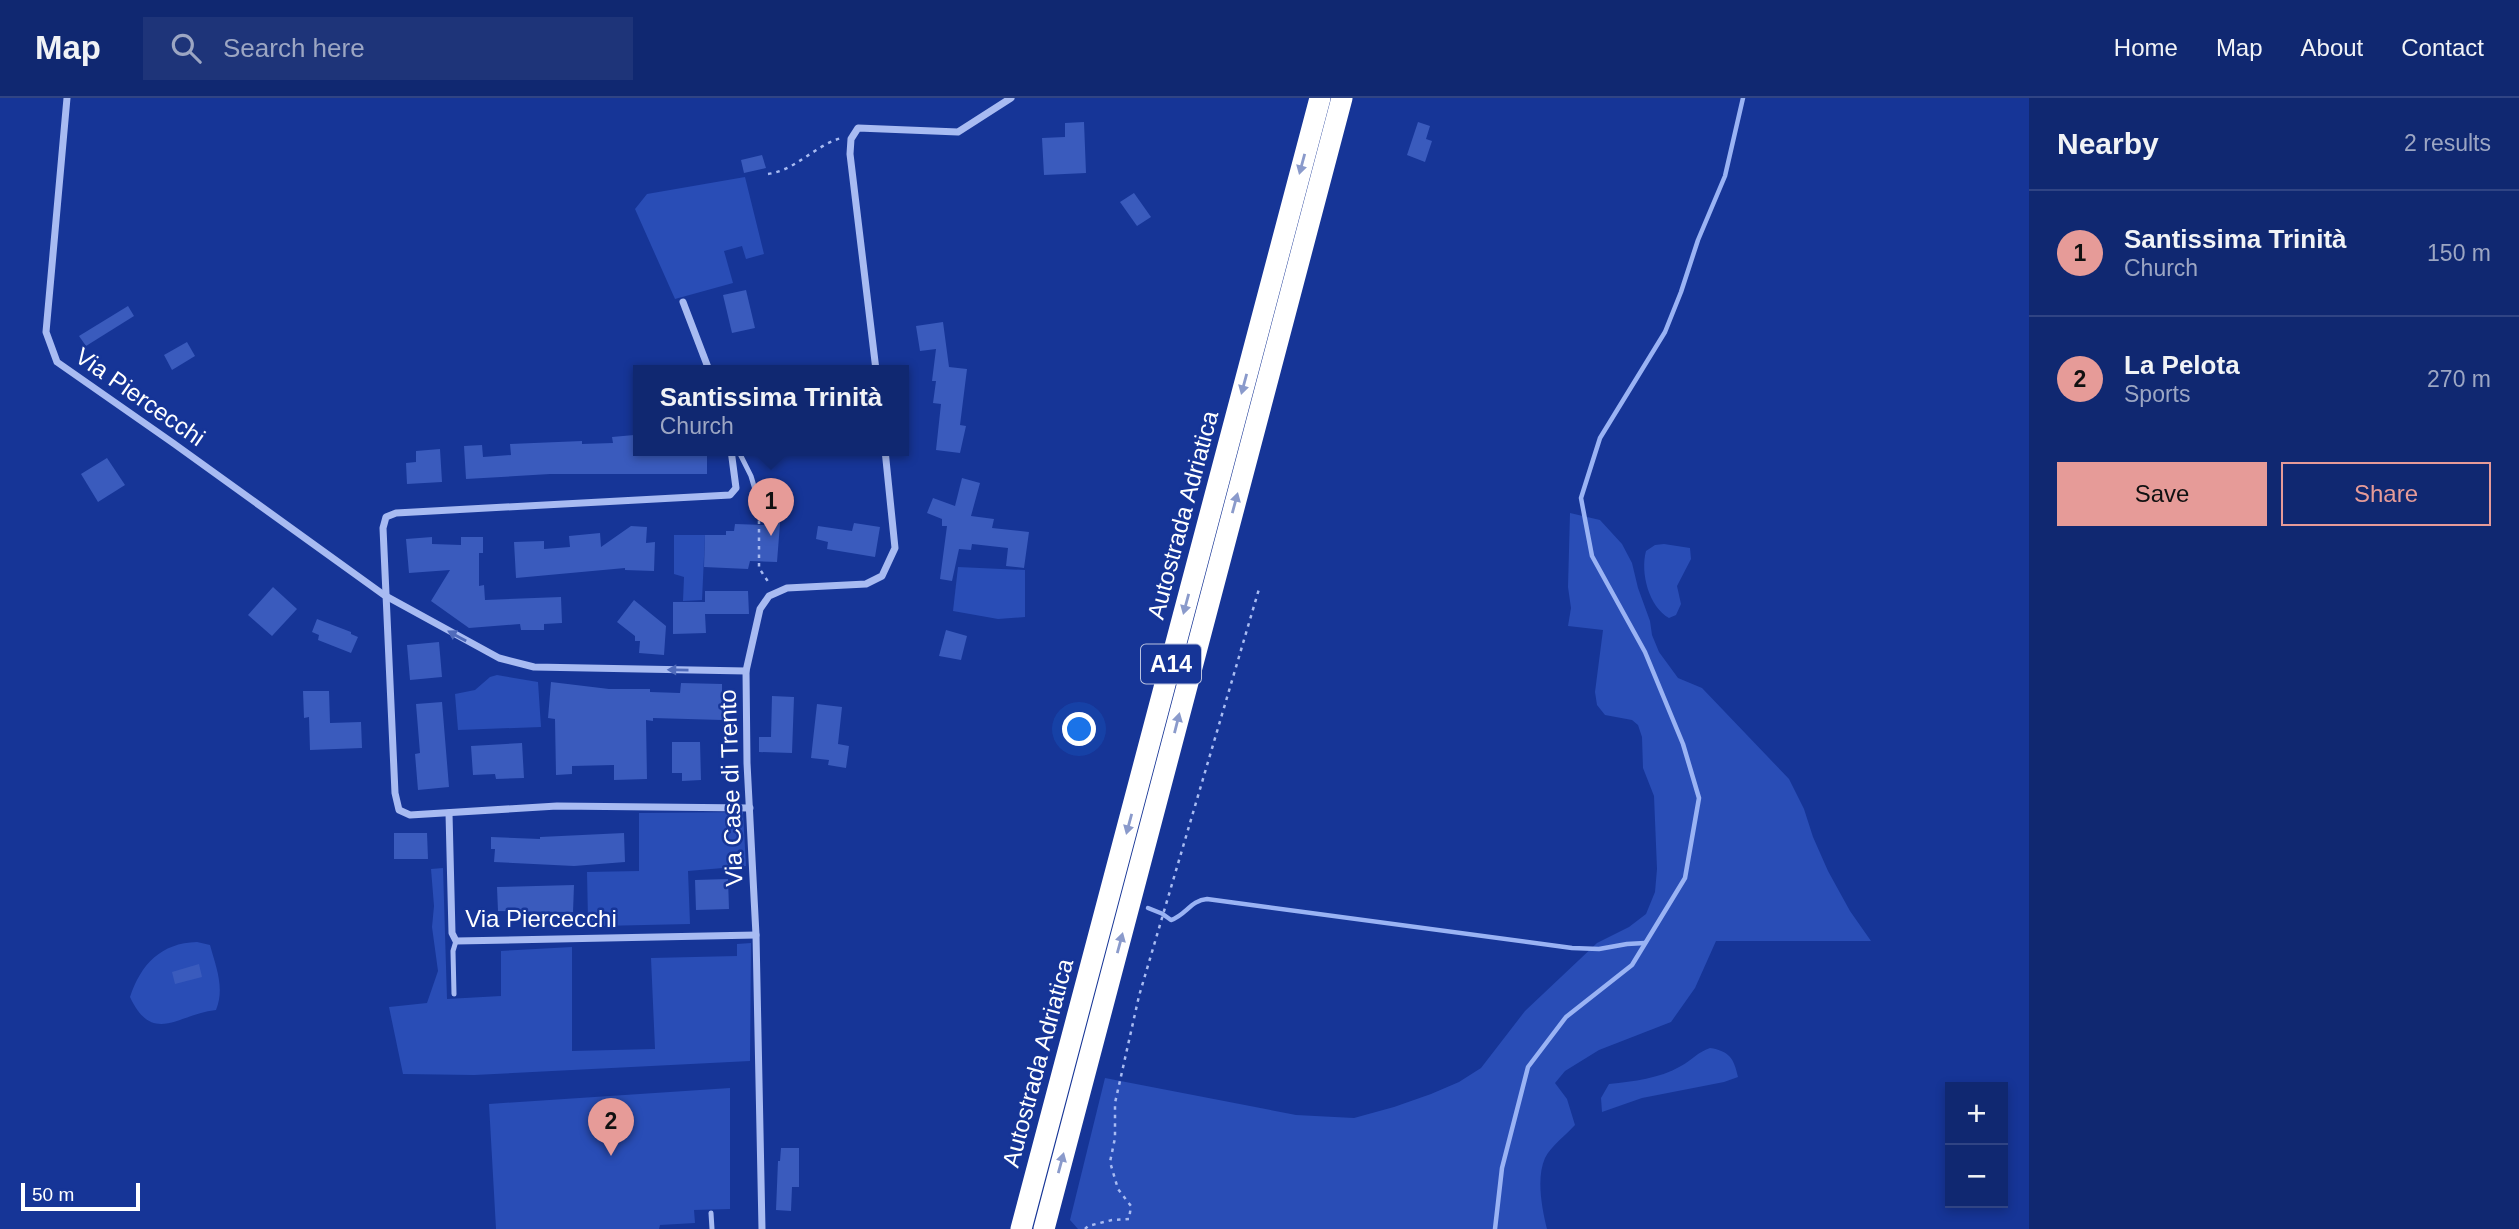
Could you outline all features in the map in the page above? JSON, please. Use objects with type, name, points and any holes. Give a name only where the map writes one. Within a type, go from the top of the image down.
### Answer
[{"type":"highway","name":"Autostrada Adriatica","points":[[1021,1229],[1320,98]]},
{"type":"highway","name":"Autostrada Adriatica","points":[[1044,1229],[1342,98]]},
{"type":"street","name":"Via Piercecchi","points":[[67,98],[46,332],[57,362],[384,596],[499,659],[534,667],[746,671]]},
{"type":"street","points":[[875,365],[850,154],[851,139],[858,128],[958,132],[1012,98]]},
{"type":"street","points":[[683,302],[707,365]]},
{"type":"street","points":[[732,456],[736,488],[730,495],[396,513],[386,517],[383,528],[384,596],[396,802],[399,810],[410,815],[557,806],[750,808]]},
{"type":"street","points":[[774,592],[787,588],[857,586],[882,576],[895,548],[886,456]]},
{"type":"street","name":"Via Case di Trento","points":[[762,1229],[756,935],[746,671],[760,609],[774,592]]},
{"type":"street","name":"Via Piercecchi","points":[[450,813],[452,933],[456,941],[756,935]]},
{"type":"lane","points":[[741,456],[751,476],[759,503]]},
{"type":"lane","points":[[454,994],[453,951],[456,941]]},
{"type":"lane","points":[[711,1213],[712,1229]]},
{"type":"path","points":[[768,174],[794,165],[837,139],[851,139]]},
{"type":"path","points":[[759,503],[759,568],[774,592]]},
{"type":"path","points":[[1085,1229],[1112,1220],[1129,1219],[1131,1206],[1118,1189],[1110,1162],[1115,1138],[1115,1103],[1139,996],[1259,589]]},
{"type":"shaded area","points":[[745,177],[764,254],[746,259],[742,246],[724,251],[733,283],[675,299],[635,209],[647,194]]},
{"type":"shaded area","points":[[1570,513],[1600,520],[1622,544],[1632,563],[1659,652],[1678,678],[1702,688],[1789,779],[1804,809],[1828,871],[1850,911],[1871,941],[1716,941],[1695,988],[1671,1022],[1599,1050],[1565,1071],[1555,1083],[1567,1099],[1575,1125],[1551,1149],[1542,1166],[1541,1194],[1547,1229],[1078,1229],[1070,1220],[1105,1078],[1296,1115],[1354,1118],[1394,1107],[1459,1082],[1481,1068],[1525,1011],[1597,943],[1629,927],[1646,914],[1655,892],[1657,869],[1654,796],[1643,768],[1642,737],[1638,725],[1632,720],[1605,715],[1597,705],[1595,692],[1603,630],[1568,626],[1571,608],[1568,587]]},
{"type":"shaded area","points":[[674,535],[705,535],[702,600],[683,601],[684,577],[674,574]]},
{"type":"shaded area","points":[[1655,545],[1690,548],[1691,559],[1677,586],[1681,604],[1676,615],[1669,618],[1651,598],[1644,569],[1646,551]]},
{"type":"shaded area","points":[[958,567],[1025,570],[1025,617],[998,619],[953,611]]},
{"type":"shaded area","points":[[497,675],[538,682],[541,727],[458,730],[455,694],[475,690],[490,677]]},
{"type":"shaded area","points":[[743,812],[746,866],[688,871],[690,924],[600,926],[599,921],[588,920],[587,872],[639,871],[639,813]]},
{"type":"shaded area","points":[[443,868],[447,999],[501,996],[501,951],[572,947],[572,1051],[655,1049],[651,958],[737,956],[737,944],[751,943],[750,1061],[474,1075],[403,1074],[389,1007],[427,1003],[438,971],[432,927],[434,906],[431,869]]},
{"type":"shaded area","points":[[184,943],[210,945],[215,961],[220,986],[216,1010],[167,1023],[157,1024],[148,1020],[139,1012],[130,997],[140,975],[163,951]]},
{"type":"shaded area","points":[[1710,1048],[1730,1056],[1738,1077],[1642,1098],[1602,1112],[1601,1098],[1609,1084],[1664,1074]]},
{"type":"shaded area","points":[[730,1088],[730,1209],[694,1210],[695,1223],[660,1225],[659,1229],[496,1229],[489,1104]]},
{"type":"building","points":[[1084,122],[1086,173],[1044,175],[1042,138],[1065,137],[1065,123]]},
{"type":"building","points":[[1418,122],[1430,126],[1426,139],[1432,141],[1425,162],[1407,155]]},
{"type":"building","points":[[762,155],[766,168],[744,173],[741,160]]},
{"type":"building","points":[[1134,193],[1151,217],[1137,226],[1120,202]]},
{"type":"building","points":[[746,290],[755,328],[732,333],[723,295]]},
{"type":"building","points":[[128,306],[134,316],[86,346],[79,336]]},
{"type":"building","points":[[943,322],[949,367],[967,369],[960,425],[966,426],[960,453],[936,450],[941,404],[933,403],[936,381],[932,381],[936,349],[920,351],[916,326]]},
{"type":"building","points":[[187,342],[195,356],[172,370],[164,355]]},
{"type":"building","points":[[633,435],[633,456],[707,456],[707,474],[550,474],[466,479],[464,446],[482,445],[483,457],[511,455],[510,444],[582,441],[582,444],[613,443],[612,437]]},
{"type":"building","points":[[440,449],[442,482],[407,484],[406,463],[416,462],[416,451]]},
{"type":"building","points":[[107,458],[125,485],[98,502],[81,474]]},
{"type":"building","points":[[962,478],[980,483],[971,516],[994,519],[992,528],[1029,532],[1024,568],[1006,566],[1008,548],[972,544],[971,550],[959,549],[952,581],[940,579],[947,526],[942,526],[942,519],[927,513],[933,498],[955,506]]},
{"type":"building","points":[[765,510],[781,511],[777,562],[750,561],[748,569],[704,567],[705,535],[726,535],[726,531],[734,531],[735,524],[765,525]]},
{"type":"building","points":[[854,523],[880,527],[875,557],[827,549],[828,542],[816,539],[818,526],[852,531]]},
{"type":"building","points":[[631,526],[647,527],[646,543],[655,542],[654,571],[625,568],[516,578],[514,542],[544,541],[544,549],[570,547],[569,536],[600,533],[601,547]]},
{"type":"building","points":[[432,537],[432,544],[461,545],[461,537],[483,537],[483,553],[479,553],[479,586],[484,585],[485,600],[561,597],[562,623],[544,624],[544,630],[521,630],[520,624],[469,628],[431,601],[450,570],[409,573],[406,539]]},
{"type":"building","points":[[273,587],[297,609],[272,636],[248,615]]},
{"type":"building","points":[[705,591],[748,591],[749,614],[705,614],[706,633],[673,634],[673,602],[705,602]]},
{"type":"building","points":[[634,600],[666,626],[664,655],[639,653],[640,641],[635,641],[635,636],[617,622]]},
{"type":"building","points":[[317,619],[358,637],[351,653],[318,640],[319,635],[312,632]]},
{"type":"building","points":[[946,630],[967,636],[961,660],[939,656]]},
{"type":"building","points":[[439,642],[442,677],[410,680],[407,645]]},
{"type":"building","points":[[551,682],[680,693],[681,683],[722,684],[722,720],[646,720],[647,779],[614,780],[614,765],[572,766],[572,774],[556,775],[555,719],[548,718]]},
{"type":"building","points":[[303,691],[329,691],[330,723],[361,722],[362,748],[310,750],[309,717],[304,718]]},
{"type":"building","points":[[772,696],[794,697],[792,753],[759,752],[759,737],[771,737]]},
{"type":"building","points":[[442,702],[449,787],[418,790],[415,754],[420,753],[416,704]]},
{"type":"building","points":[[817,704],[842,707],[838,744],[849,746],[846,768],[828,765],[829,760],[811,758]]},
{"type":"building","points":[[672,742],[700,742],[701,780],[682,781],[682,773],[672,773]]},
{"type":"building","points":[[522,743],[524,778],[496,779],[495,774],[473,775],[471,746]]},
{"type":"building","points":[[394,833],[427,833],[428,859],[394,859]]},
{"type":"building","points":[[624,833],[625,862],[574,866],[494,862],[495,849],[491,849],[491,837],[540,839]]},
{"type":"building","points":[[728,879],[729,909],[696,910],[695,880]]},
{"type":"building","points":[[574,885],[573,912],[498,911],[497,887]]},
{"type":"building","points":[[199,964],[202,977],[175,984],[172,972]]},
{"type":"building","points":[[781,1148],[799,1148],[799,1187],[792,1187],[791,1211],[776,1210]]},
{"type":"waterway","points":[[1495,1229],[1502,1168],[1528,1067],[1566,1017],[1632,965],[1685,878],[1699,798],[1683,744],[1645,652],[1592,556],[1581,498],[1600,438],[1665,332],[1698,240],[1725,176],[1743,98]]},
{"type":"waterway","points":[[1164,915],[1171,920],[1197,902],[1207,899],[1572,948],[1599,949],[1645,943]]},
{"type":"waterway","points":[[1148,908],[1163,914]]},
{"type":"place","name":"Santissima Trinità","points":[[771,536]]},
{"type":"place","name":"La Pelota","points":[[611,1156]]}]
